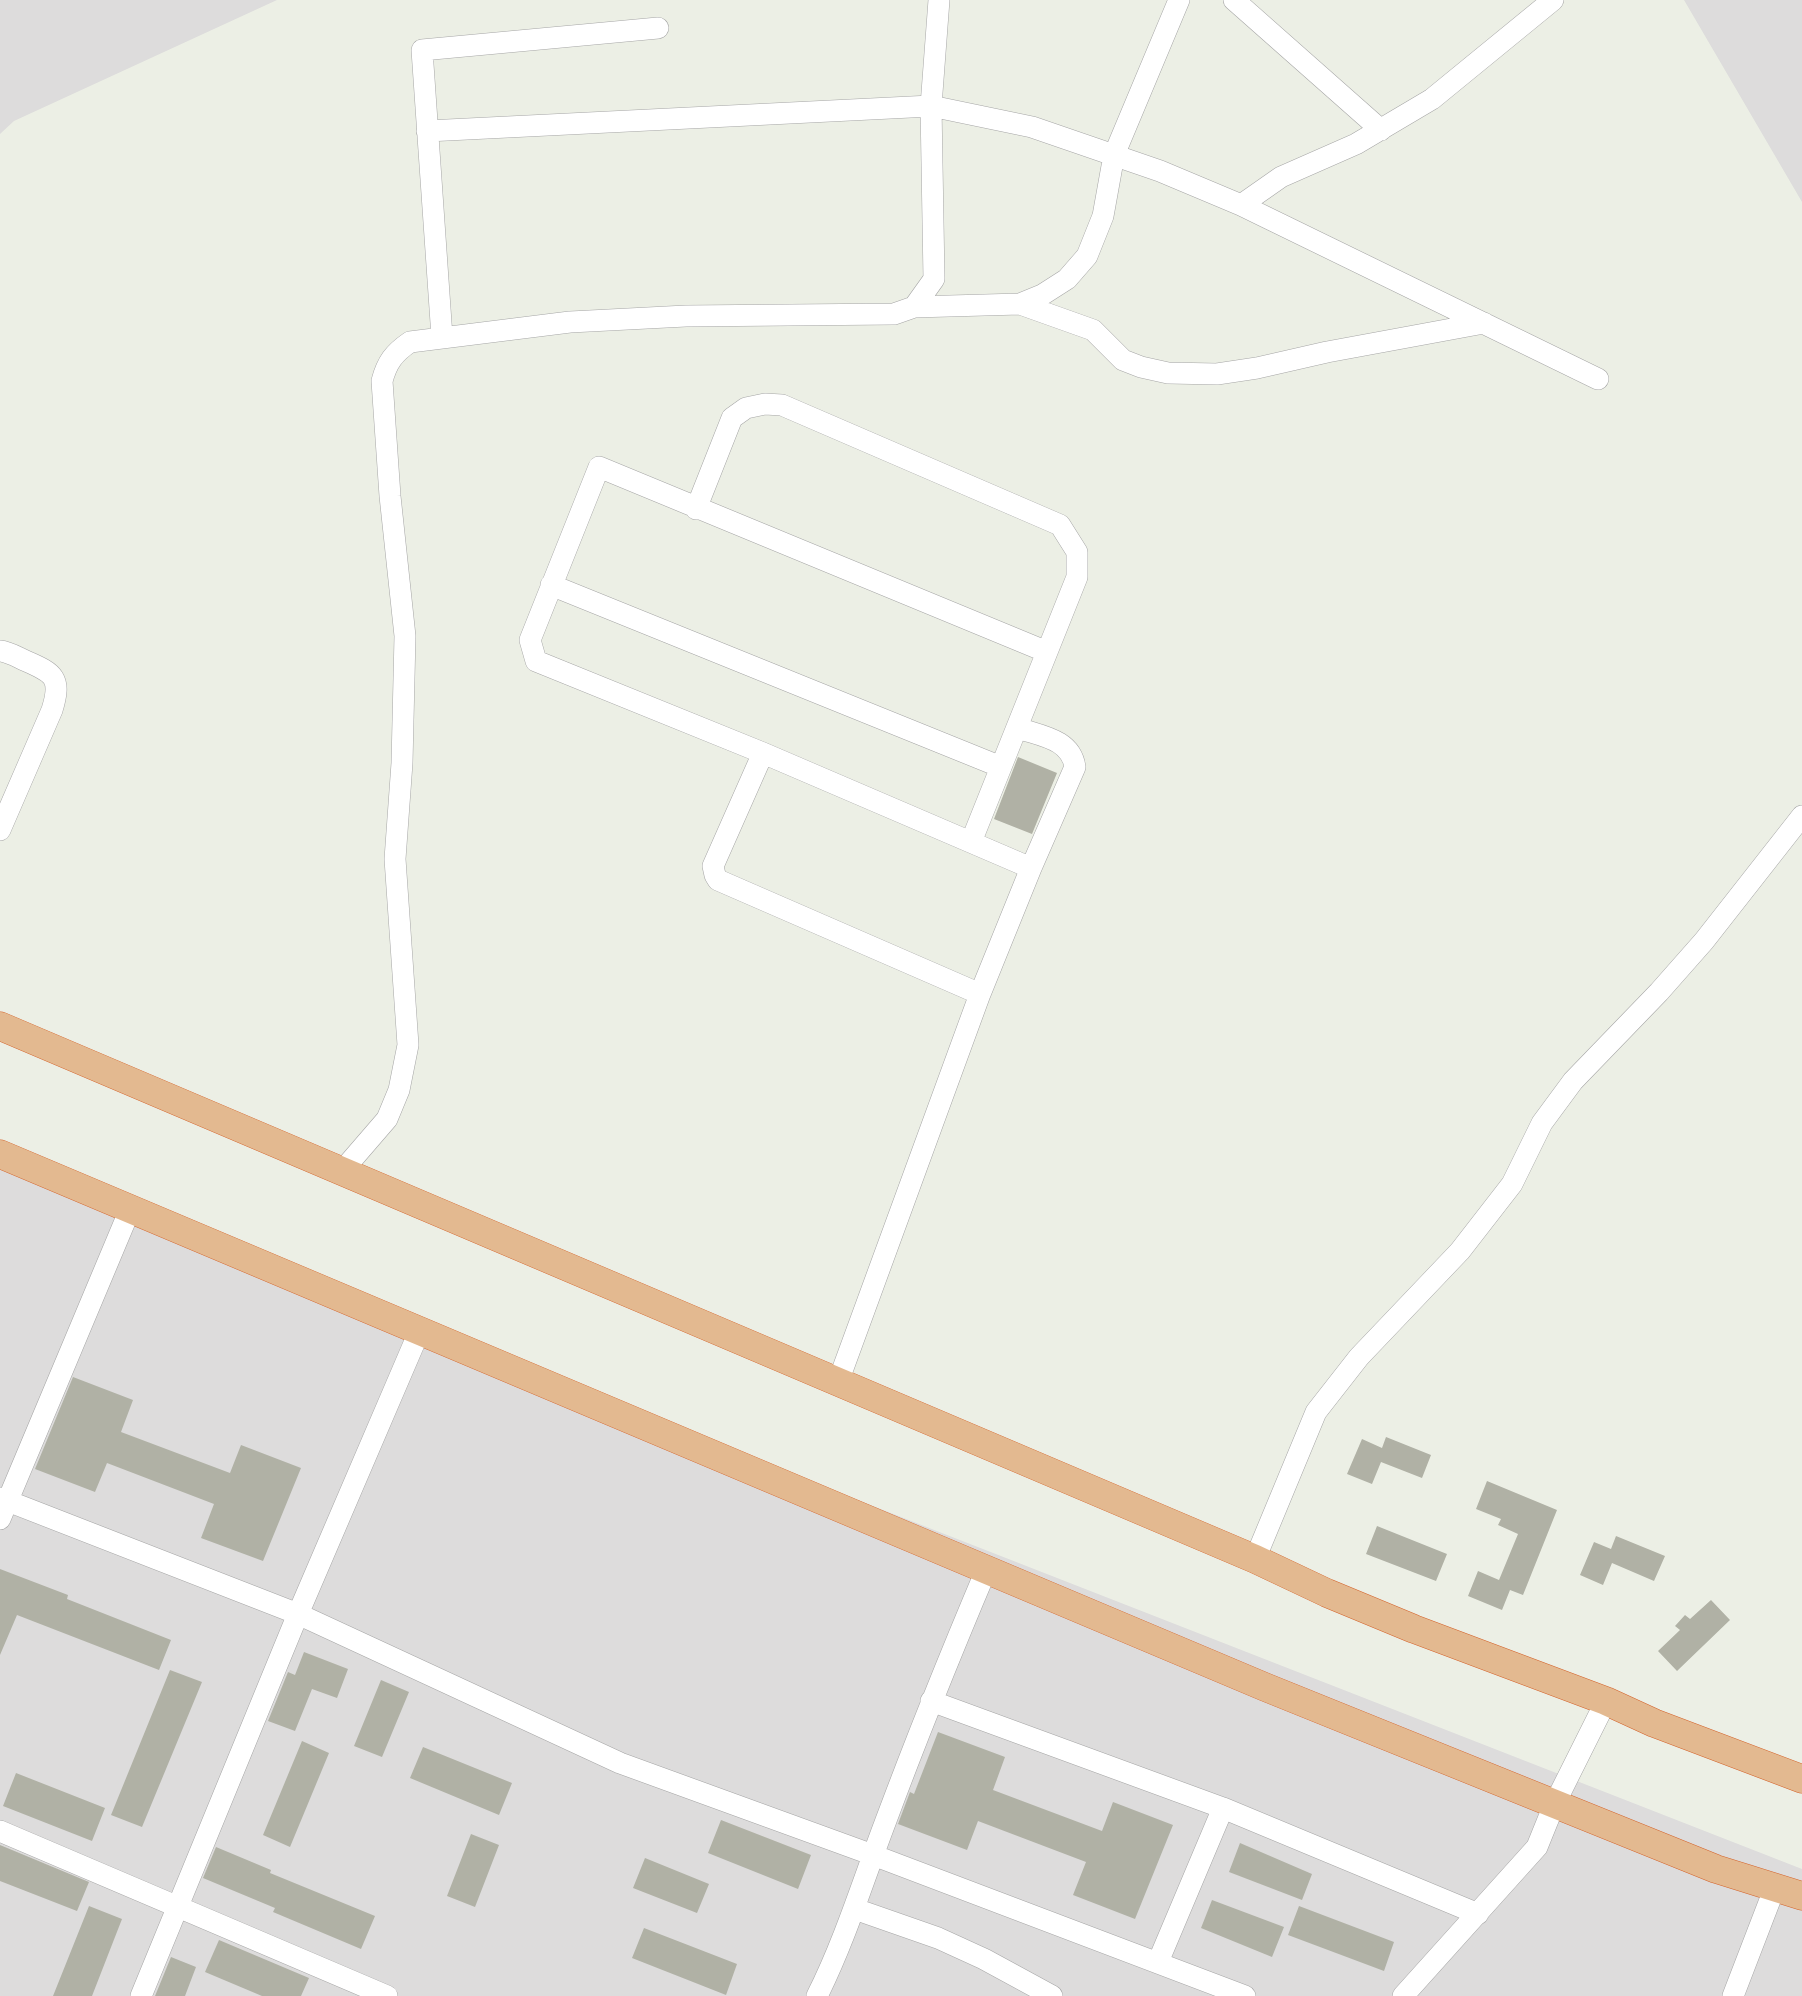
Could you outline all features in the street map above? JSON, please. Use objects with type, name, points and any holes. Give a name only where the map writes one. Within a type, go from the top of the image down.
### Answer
[{"type":"highway","points":[[0,1026],[343,1170],[1255,1559],[1327,1593],[1606,1701],[1654,1723],[1802,1779]]},
{"type":"highway","points":[[0,1154],[131,1207],[419,1332],[987,1568],[1256,1683],[1716,1869],[1802,1896]]},
{"type":"street","points":[[914,307],[934,280],[931,106],[938,0]]},
{"type":"street","points":[[343,1170],[387,1119],[399,1090],[408,1045],[395,859],[402,763],[406,636],[390,496],[382,381],[387,364],[395,352],[410,342],[570,322],[686,316],[894,314],[914,307],[1020,304],[1042,295],[1067,279],[1087,256],[1103,216],[1114,155],[1178,0]]},
{"type":"street","points":[[1234,0],[1381,130]]},
{"type":"street","points":[[1241,205],[1281,176],[1356,144],[1432,99],[1553,0]]},
{"type":"street","points":[[442,337],[422,50],[658,28]]},
{"type":"street","points":[[427,131],[931,106],[1032,127],[1160,171],[1241,205],[1598,379]]},
{"type":"street","points":[[1020,304],[1093,330],[1123,360],[1141,367],[1168,373],[1217,374],[1257,368],[1327,352],[1484,323]]},
{"type":"street","points":[[696,509],[732,418],[746,408],[765,404],[782,405],[1060,525],[1078,552],[1077,577],[971,842]]},
{"type":"street","points":[[1031,868],[763,753],[536,660],[530,640],[599,467],[696,509],[1047,652]]},
{"type":"street","points":[[551,585],[1001,767]]},
{"type":"street","points":[[0,651],[47,670],[55,678],[57,693],[52,710],[0,830]]},
{"type":"street","points":[[838,1382],[980,994],[1031,868],[1075,767],[1073,755],[1064,744],[1018,728]]},
{"type":"street","points":[[763,753],[713,866],[714,875],[718,880],[980,994]]},
{"type":"street","points":[[1255,1559],[1316,1412],[1359,1357],[1460,1251],[1512,1184],[1542,1123],[1573,1080],[1659,992],[1704,941],[1802,816]]},
{"type":"street","points":[[131,1207],[2,1506],[298,1614],[629,1766],[873,1855],[1245,1996]]},
{"type":"street","points":[[141,1996],[298,1614],[419,1332]]},
{"type":"street","points":[[817,1996],[855,1909],[873,1855],[931,1701],[987,1568]]},
{"type":"street","points":[[931,1701],[1223,1808],[1478,1914]]},
{"type":"street","points":[[1403,1996],[1537,1847],[1554,1805],[1606,1701]]},
{"type":"street","points":[[1158,1962],[1223,1808]]},
{"type":"street","points":[[0,1831],[387,1996]]},
{"type":"street","points":[[1733,1996],[1775,1887]]},
{"type":"street","points":[[855,1909],[938,1938],[984,1958],[1024,1990],[1052,1996]]},
{"type":"shaded area","points":[[0,0],[277,0],[14,121],[0,134]]},
{"type":"shaded area","points":[[1684,0],[1802,0],[1802,202]]},
{"type":"shaded area","points":[[0,1165],[1802,1869],[1802,1996],[0,1996]]},
{"type":"building","points":[[1018,757],[1057,773],[1032,834],[994,819]]},
{"type":"building","points":[[73,1377],[133,1400],[121,1432],[230,1473],[241,1445],[301,1468],[263,1561],[201,1538],[214,1504],[107,1463],[95,1492],[35,1469]]},
{"type":"building","points":[[1386,1437],[1431,1455],[1422,1478],[1381,1462],[1372,1484],[1347,1474],[1362,1439],[1382,1448]]},
{"type":"building","points":[[1487,1481],[1557,1510],[1523,1595],[1510,1590],[1502,1610],[1468,1596],[1478,1571],[1499,1580],[1518,1534],[1498,1525],[1501,1519],[1476,1509]]},
{"type":"building","points":[[1377,1526],[1447,1554],[1436,1581],[1366,1554]]},
{"type":"building","points":[[1616,1536],[1665,1556],[1654,1581],[1612,1563],[1603,1585],[1580,1575],[1594,1542],[1611,1549]]},
{"type":"building","points":[[0,1569],[68,1595],[67,1599],[171,1640],[159,1670],[17,1615],[0,1655]]},
{"type":"building","points":[[1711,1600],[1730,1620],[1677,1671],[1658,1651],[1680,1630],[1675,1626],[1685,1615],[1690,1619]]},
{"type":"building","points":[[304,1652],[348,1669],[337,1698],[312,1689],[295,1731],[268,1721],[288,1672],[295,1675]]},
{"type":"building","points":[[170,1670],[202,1682],[142,1827],[111,1815]]},
{"type":"building","points":[[381,1680],[409,1692],[382,1757],[354,1746]]},
{"type":"building","points":[[938,1732],[1005,1757],[993,1790],[1102,1831],[1113,1802],[1173,1825],[1135,1919],[1073,1895],[1086,1862],[978,1821],[967,1850],[898,1824],[910,1792],[914,1794]]},
{"type":"building","points":[[302,1741],[329,1753],[290,1847],[263,1835]]},
{"type":"building","points":[[423,1747],[512,1783],[499,1815],[410,1778]]},
{"type":"building","points":[[16,1773],[105,1808],[92,1841],[3,1806]]},
{"type":"building","points":[[721,1820],[811,1855],[798,1889],[708,1853]]},
{"type":"building","points":[[471,1834],[499,1845],[475,1907],[447,1896]]},
{"type":"building","points":[[1240,1843],[1312,1874],[1302,1900],[1229,1872]]},
{"type":"building","points":[[0,1845],[89,1882],[77,1911],[0,1881]]},
{"type":"building","points":[[216,1847],[271,1870],[270,1873],[375,1916],[361,1949],[273,1912],[275,1908],[203,1878]]},
{"type":"building","points":[[645,1858],[709,1884],[697,1913],[633,1888]]},
{"type":"building","points":[[1212,1900],[1284,1927],[1272,1957],[1201,1928]]},
{"type":"building","points":[[89,1906],[122,1919],[92,1996],[53,1996]]},
{"type":"building","points":[[1299,1906],[1394,1942],[1384,1971],[1288,1935]]},
{"type":"building","points":[[644,1928],[737,1964],[726,1995],[632,1958]]},
{"type":"building","points":[[219,1940],[309,1978],[301,1996],[262,1996],[205,1972]]},
{"type":"building","points":[[171,1957],[196,1967],[185,1996],[155,1996]]}]
